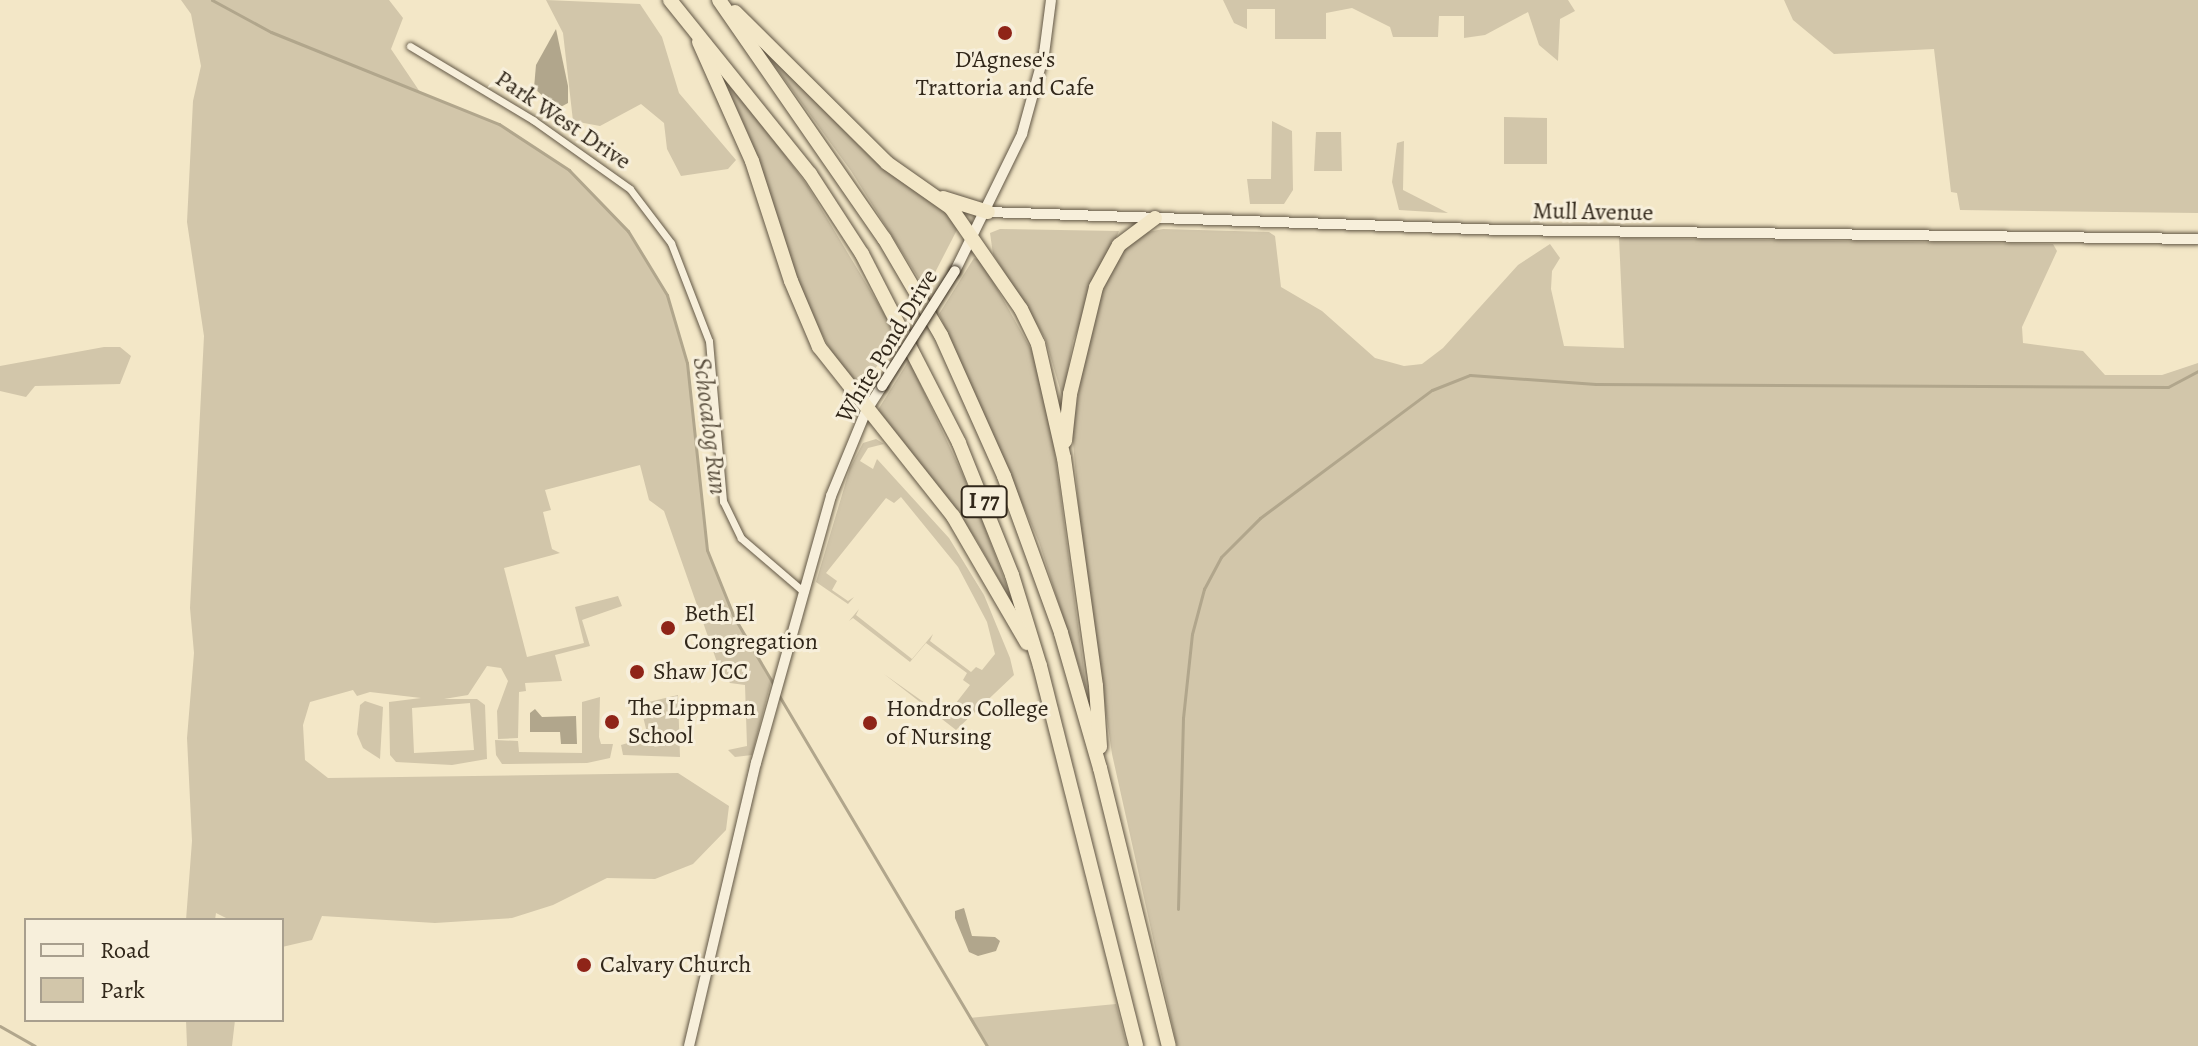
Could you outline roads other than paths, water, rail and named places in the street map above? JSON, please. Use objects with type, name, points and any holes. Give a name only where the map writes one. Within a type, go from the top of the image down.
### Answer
[{"type":"highway","name":"I 77","points":[[670,0],[810,174],[918,356],[980,491],[1040,666],[1136,1046]]},
{"type":"highway","name":"I 77","points":[[721,0],[829,152],[941,335],[1023,522],[1100,768],[1169,1046]]},
{"type":"highway","points":[[721,0],[887,163],[951,208],[973,236],[1038,344],[1064,458],[1096,686],[1100,768]]},
{"type":"highway","points":[[690,24],[752,161],[810,331],[866,411],[972,544],[1040,666]]},
{"type":"highway","points":[[928,192],[988,212]]},
{"type":"highway","points":[[1064,458],[1070,394],[1096,287],[1119,245],[1155,218]]},
{"type":"street","name":"White Pond Drive","points":[[689,1046],[738,839],[835,484],[866,411],[955,271],[988,212],[1036,90],[1051,0]]},
{"type":"street","name":"Park West Drive","points":[[410,46],[533,120],[630,189],[671,243],[709,341],[723,501],[741,538],[804,592]]},
{"type":"street","name":"Mull Avenue","points":[[988,212],[1503,230],[2198,239]]},
{"type":"waterway","name":"Schocalog Run","points":[[212,0],[271,32],[499,124],[569,170],[628,231],[667,295],[687,363],[707,550],[734,617],[775,687]]},
{"type":"waterway","points":[[1178,909],[1183,718],[1192,634],[1204,589],[1221,557],[1260,518],[1432,390],[1470,375],[1596,384],[2168,387],[2198,371]]},
{"type":"waterway","name":"Schocalog Run","points":[[778,694],[987,1046]]},
{"type":"waterway","points":[[0,1026],[35,1046]]},
{"type":"place","name":"D'Agnese's Trattoria and Cafe","points":[[1005,33]]},
{"type":"place","name":"Beth El Congregation","points":[[668,628]]},
{"type":"place","name":"Shaw JCC","points":[[637,672]]},
{"type":"place","name":"The Lippman School","points":[[612,722]]},
{"type":"place","name":"Hondros College of Nursing","points":[[870,723]]},
{"type":"place","name":"Calvary Church","points":[[584,965]]}]
